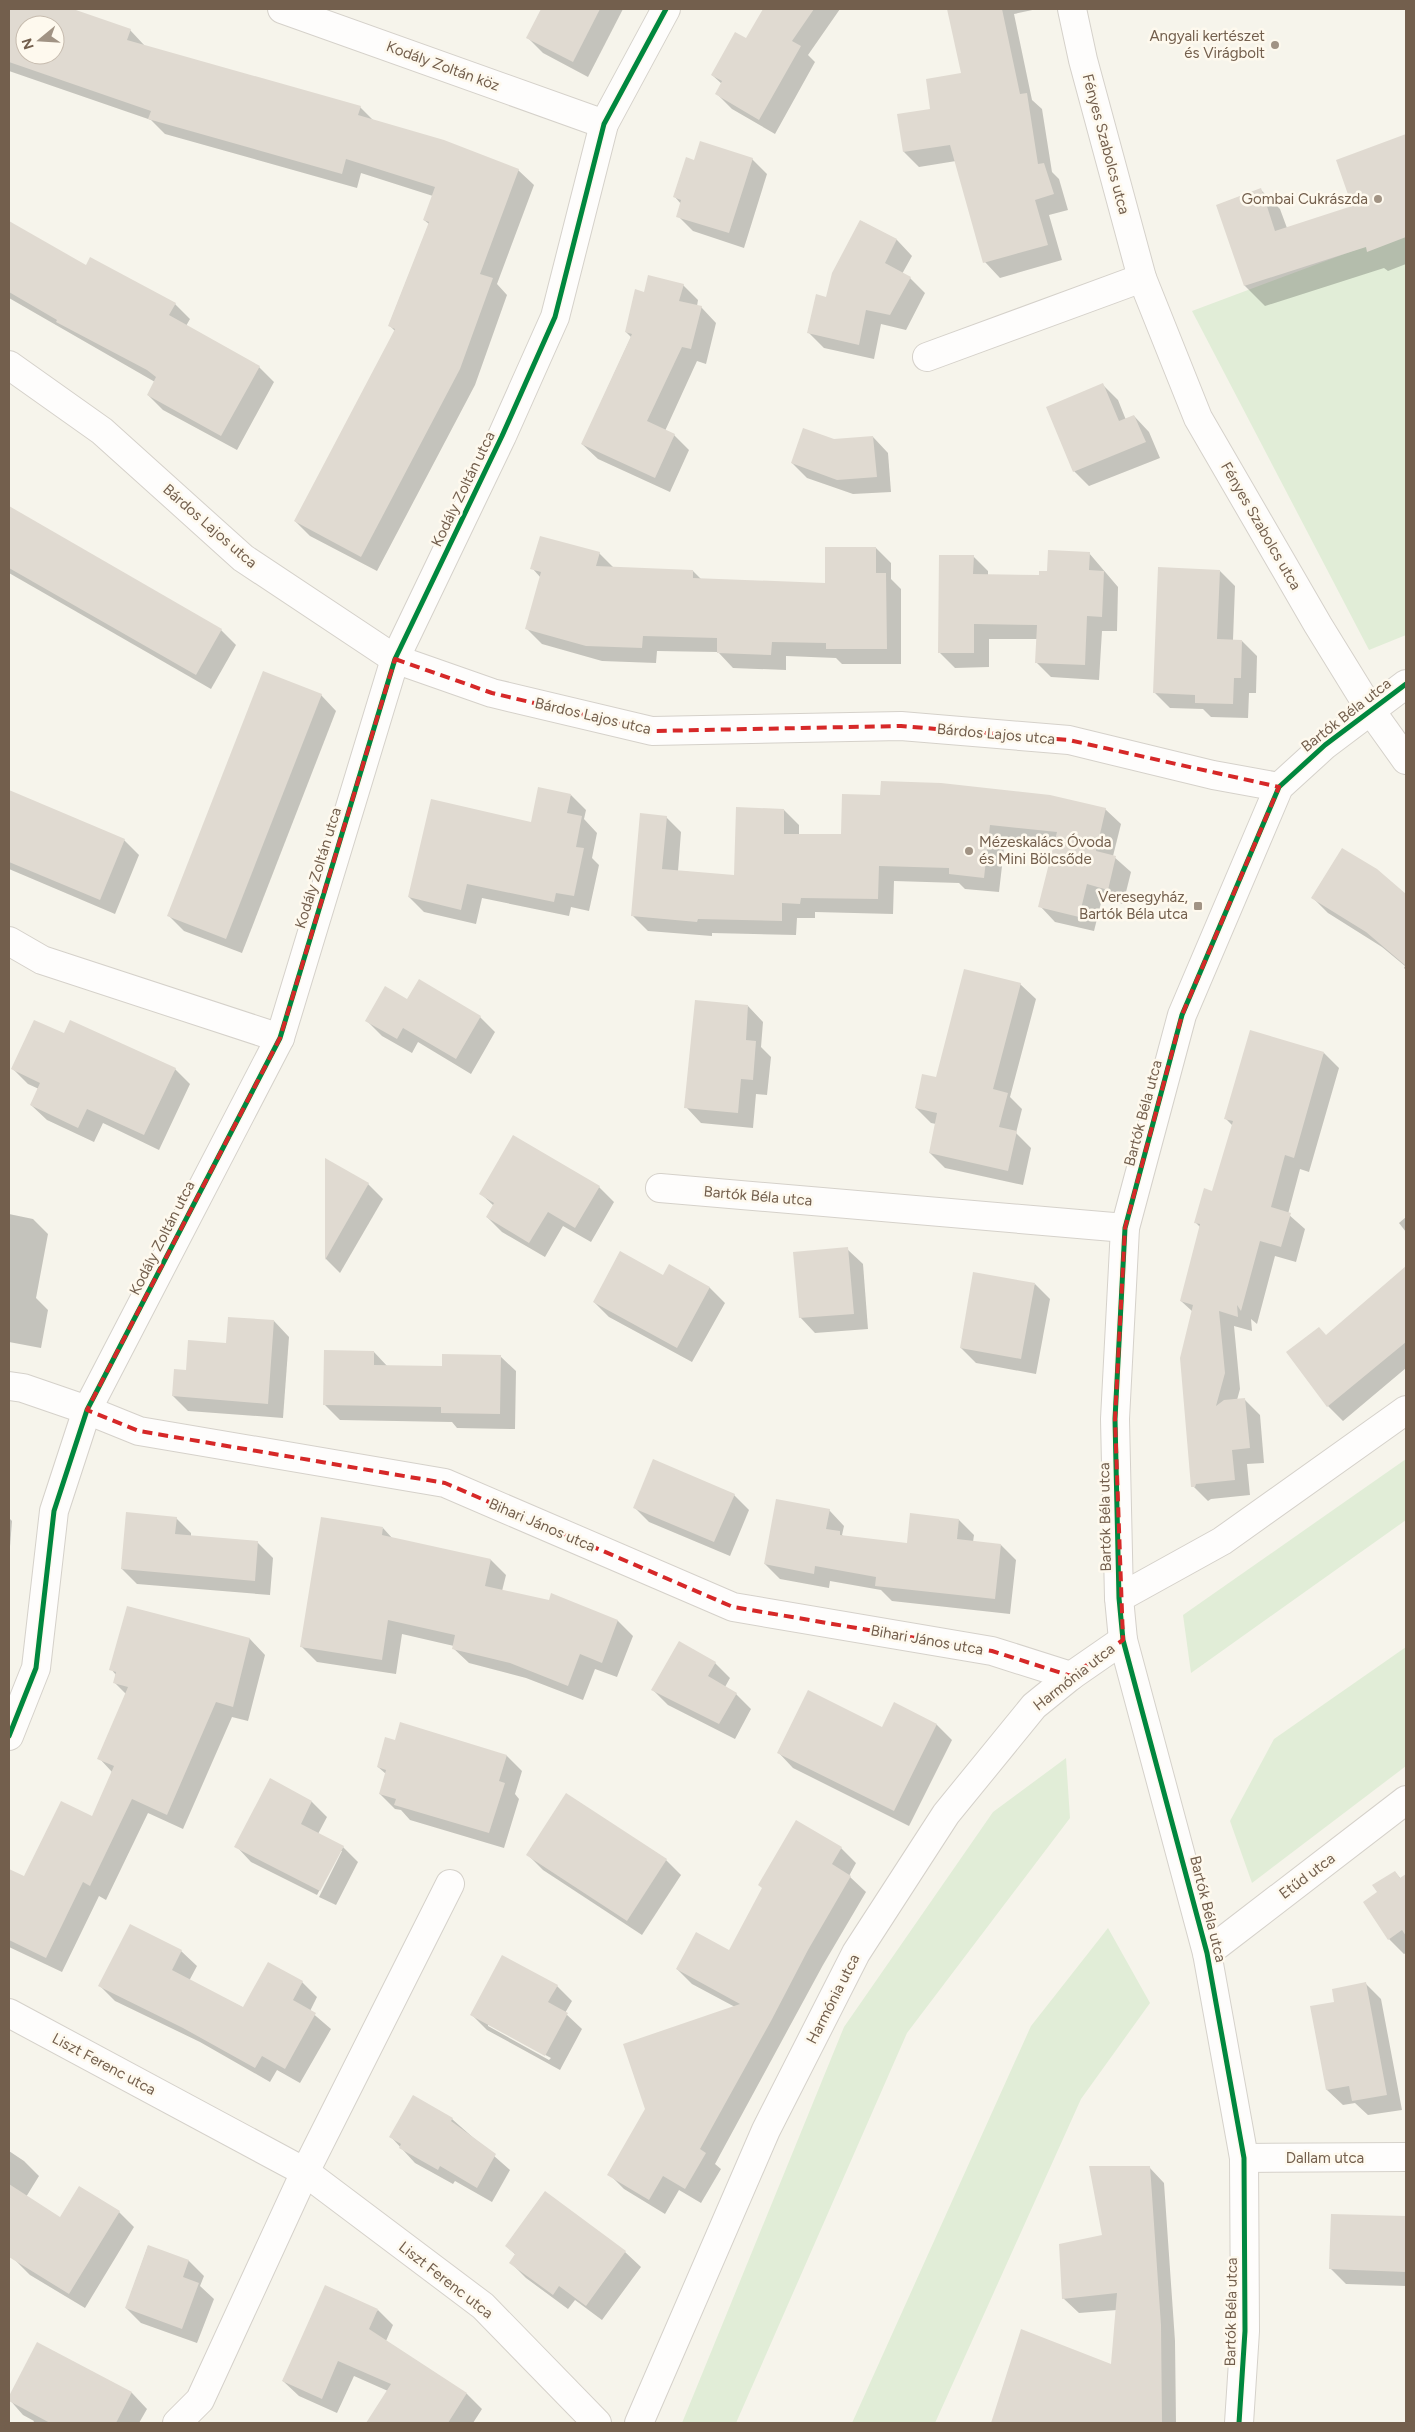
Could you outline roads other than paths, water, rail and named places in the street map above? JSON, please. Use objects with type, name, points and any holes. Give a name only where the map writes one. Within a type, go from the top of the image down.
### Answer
[{"type":"street","name":"Kodály Zoltán köz","points":[[282,9],[604,124]]},
{"type":"street","name":"Kodály Zoltán utca","points":[[9,1736],[36,1668],[54,1511],[87,1410],[280,1038],[395,659],[498,445],[556,317],[604,124],[666,9]]},
{"type":"street","name":"Fényes Szabolcs utca","points":[[1072,9],[1083,60],[1142,278],[1198,418],[1371,711],[1406,760]]},
{"type":"street","points":[[926,357],[1142,278]]},
{"type":"street","name":"Bárdos Lajos utca","points":[[9,365],[102,431],[243,558],[395,659],[492,693],[652,732],[901,726],[1069,740],[1213,775],[1278,787]]},
{"type":"street","name":"Bartók Béla utca","points":[[1238,2423],[1245,2331],[1244,2158],[1207,1953],[1123,1640],[1119,1598],[1115,1419],[1125,1228],[1182,1015],[1278,787],[1325,745],[1406,684]]},
{"type":"street","points":[[9,942],[42,960],[280,1038]]},
{"type":"street","name":"Bartók Béla utca","points":[[660,1188],[1125,1228]]},
{"type":"street","name":"Bihari János utca","points":[[9,1386],[23,1388],[87,1410],[139,1431],[445,1483],[733,1606],[992,1651],[1070,1676]]},
{"type":"street","points":[[1119,1598],[1222,1541],[1406,1410]]},
{"type":"street","name":"Harmónia utca","points":[[639,2423],[766,2130],[856,1953],[946,1814],[1034,1706],[1070,1676],[1123,1640]]},
{"type":"street","name":"Etűd utca","points":[[1207,1953],[1406,1800]]},
{"type":"street","points":[[177,2423],[200,2400],[304,2172],[450,1884]]},
{"type":"street","name":"Liszt Ferenc utca","points":[[9,2013],[304,2172],[483,2306],[597,2423]]},
{"type":"street","name":"Dallam utca","points":[[1244,2158],[1406,2157]]},
{"type":"place","name":"Angyali kertészet és Virágbolt","points":[[1275,45]]},
{"type":"place","name":"Gombai Cukrászda","points":[[1378,199]]},
{"type":"place","name":"Mézeskalács Óvoda és Mini Bölcsőde","points":[[969,851]]},
{"type":"place","name":"Veresegyház, Bartók Béla utca","points":[[1198,906]]}]
